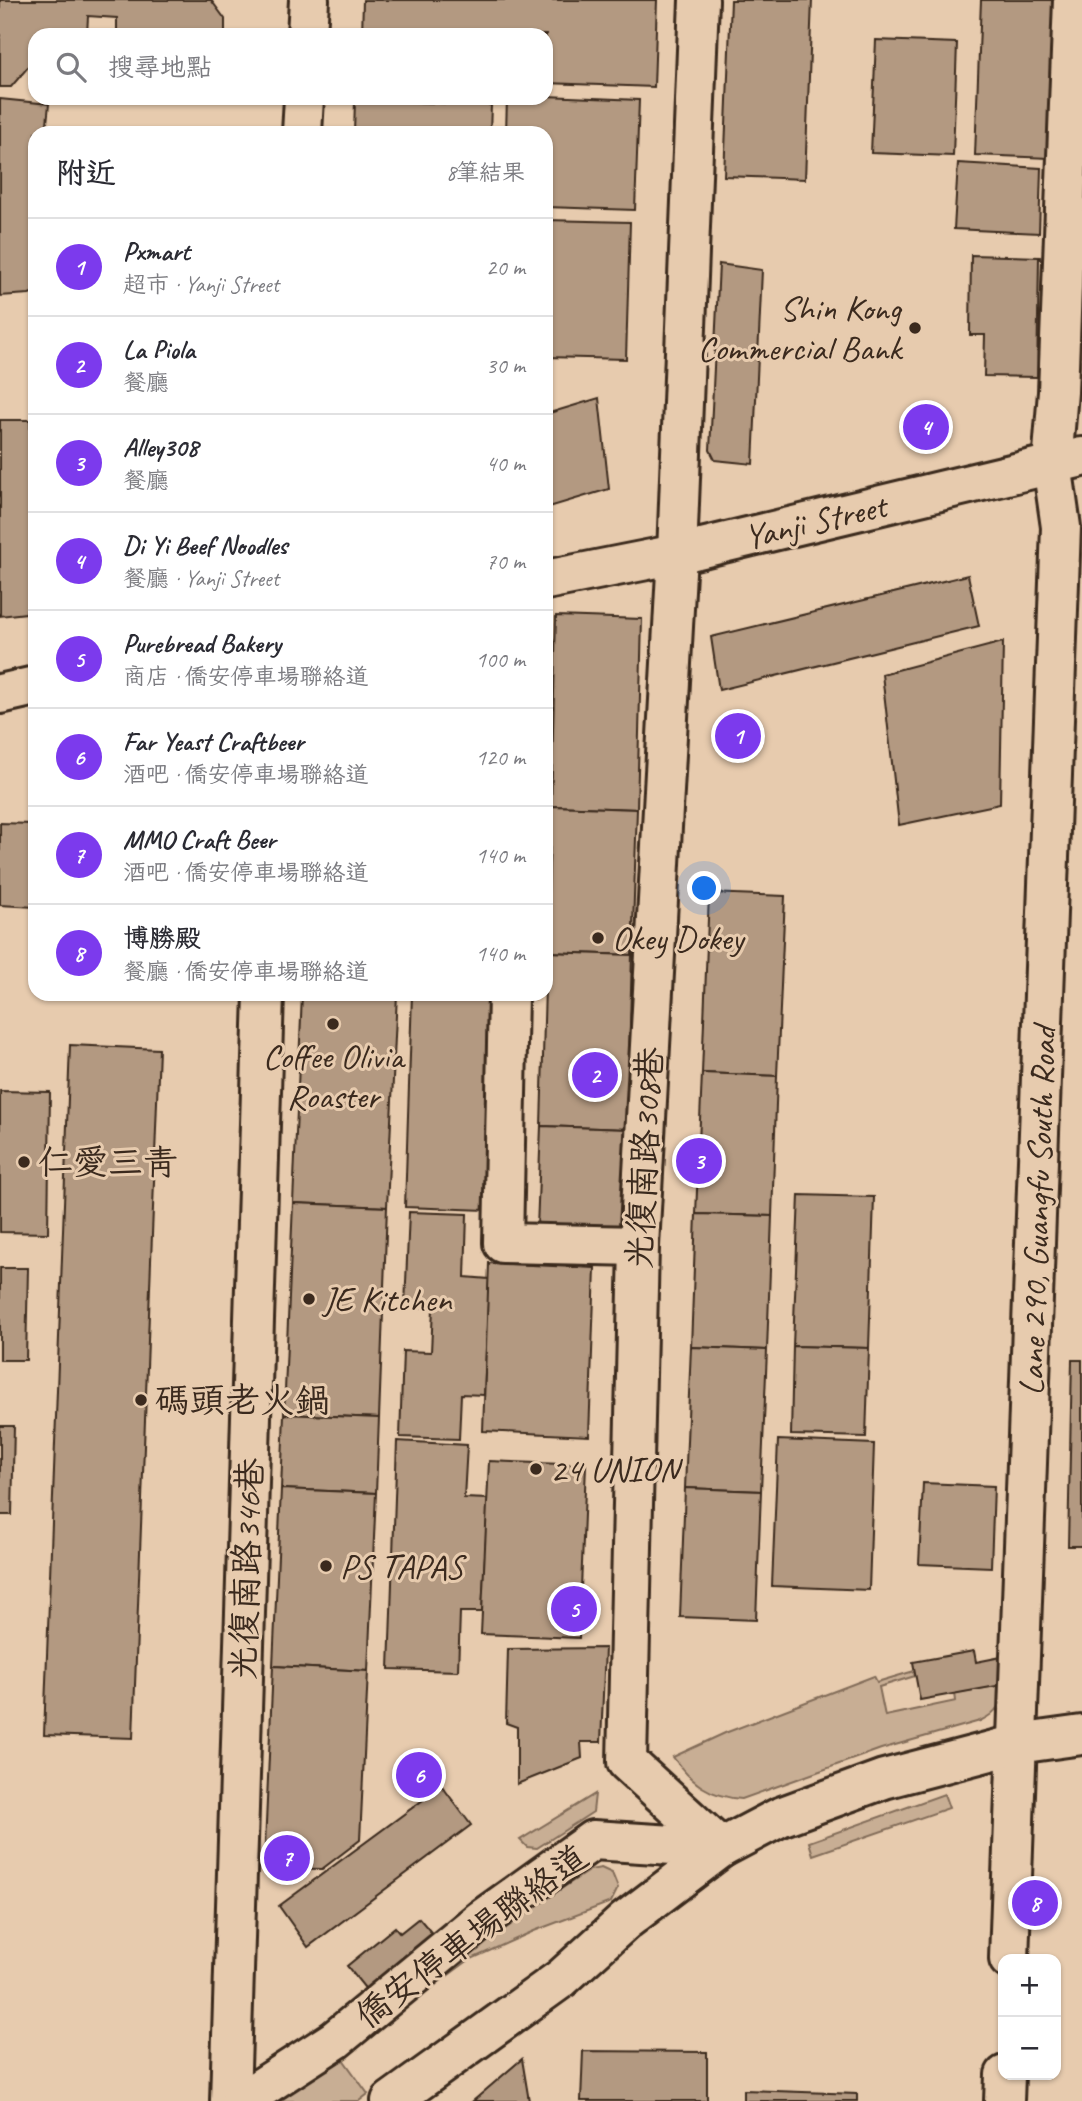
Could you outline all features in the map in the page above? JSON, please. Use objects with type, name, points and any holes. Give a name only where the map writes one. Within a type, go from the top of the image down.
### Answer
[{"type":"street","points":[[307,28],[309,0]]},
{"type":"street","name":"光復南路308巷","points":[[699,0],[677,554],[639,1246],[627,1762],[721,1848]]},
{"type":"street","name":"Lane 290, Guangfu South Road","points":[[1009,1954],[1061,527],[1067,461],[1058,393],[1073,0]]},
{"type":"street","points":[[302,126],[304,105]]},
{"type":"street","name":"Yanji Street","points":[[553,579],[677,554],[1067,461]]},
{"type":"street","points":[[0,694],[28,688]]},
{"type":"street","name":"光復南路346巷","points":[[229,2101],[264,1001]]},
{"type":"street","points":[[508,1001],[503,1243],[639,1246]]},
{"type":"street","points":[[391,2101],[562,1978],[625,1921],[721,1848],[780,1817],[884,1779],[1017,1744],[1082,1735]]},
{"type":"street","name":"僑安停車場聯絡道","points":[[241,2101],[335,2040],[481,1920],[593,1840],[721,1848]]},
{"type":"street","points":[[1004,2101],[1005,2080]]},
{"type":"shaded area","points":[[914,1671],[915,1676],[879,1687],[885,1716],[956,1701],[955,1693],[1002,1685],[999,1703],[995,1711],[980,1721],[881,1749],[742,1799],[720,1795],[702,1787],[673,1757],[725,1733],[874,1676],[877,1682]]},
{"type":"shaded area","points":[[595,1794],[593,1812],[537,1848],[527,1847],[520,1840]]},
{"type":"shaded area","points":[[944,1794],[949,1808],[813,1855],[809,1842]]},
{"type":"shaded area","points":[[601,1868],[612,1873],[618,1888],[611,1902],[534,1931],[469,1960],[340,2055],[368,2094],[359,2101],[272,2101],[484,1939],[590,1870]]},
{"type":"building","points":[[0,0],[211,0],[225,19],[225,28],[117,28],[117,18],[88,16],[87,28],[28,28],[28,67],[11,87],[0,87]]},
{"type":"building","points":[[363,0],[657,0],[654,87],[553,83],[553,28],[362,28]]},
{"type":"building","points":[[731,0],[812,0],[805,179],[724,176]]},
{"type":"building","points":[[981,0],[1055,0],[1049,158],[975,155]]},
{"type":"building","points":[[876,40],[957,43],[953,156],[871,153]]},
{"type":"building","points":[[553,96],[639,100],[635,210],[553,207],[553,126],[506,126],[507,105],[553,105]]},
{"type":"building","points":[[0,99],[28,102],[28,105],[49,105],[47,126],[28,126],[28,294],[0,296]]},
{"type":"building","points":[[355,105],[491,105],[490,126],[354,126]]},
{"type":"building","points":[[958,163],[1041,168],[1039,233],[954,229]]},
{"type":"building","points":[[553,220],[630,222],[626,359],[553,357]]},
{"type":"building","points":[[971,255],[1039,257],[1037,377],[984,376],[985,335],[970,335]]},
{"type":"building","points":[[719,264],[762,270],[753,464],[715,460],[710,450]]},
{"type":"building","points":[[599,398],[609,489],[553,506],[553,412]]},
{"type":"building","points":[[0,420],[28,420],[28,607],[26,613],[0,616]]},
{"type":"building","points":[[968,575],[979,626],[719,690],[711,637]]},
{"type":"building","points":[[556,616],[642,619],[637,809],[553,806]]},
{"type":"building","points":[[1003,642],[1000,804],[899,825],[882,674]]},
{"type":"building","points":[[553,806],[637,809],[632,955],[553,952]]},
{"type":"building","points":[[0,823],[28,824],[28,907],[0,905]]},
{"type":"building","points":[[709,893],[785,896],[777,1076],[702,1073]]},
{"type":"building","points":[[553,952],[632,955],[627,1129],[541,1126],[545,1001],[553,1001]]},
{"type":"building","points":[[302,1001],[397,1001],[387,1207],[293,1203]]},
{"type":"building","points":[[412,1001],[494,1001],[486,1210],[405,1207]]},
{"type":"building","points":[[70,1045],[159,1049],[133,1738],[44,1735]]},
{"type":"building","points":[[702,1073],[777,1076],[772,1216],[696,1214]]},
{"type":"building","name":"仁愛三青","points":[[0,1091],[50,1092],[48,1233],[0,1232]]},
{"type":"building","points":[[541,1126],[627,1129],[623,1231],[537,1228]]},
{"type":"building","points":[[799,1195],[874,1197],[869,1348],[793,1346]]},
{"type":"building","points":[[293,1203],[387,1207],[379,1418],[284,1414]]},
{"type":"building","points":[[409,1212],[467,1214],[465,1277],[489,1279],[484,1395],[461,1394],[459,1439],[400,1437],[403,1351],[431,1352],[433,1308],[405,1306]]},
{"type":"building","points":[[696,1214],[772,1216],[767,1350],[691,1347]]},
{"type":"building","points":[[489,1263],[595,1268],[589,1436],[483,1431]]},
{"type":"building","name":"仁愛三青","points":[[0,1268],[28,1268],[26,1360],[0,1360]]},
{"type":"building","points":[[793,1346],[869,1348],[866,1437],[791,1435]]},
{"type":"building","points":[[691,1347],[767,1350],[761,1491],[685,1488]]},
{"type":"building","points":[[1072,1360],[1082,1360],[1082,1546],[1068,1546]]},
{"type":"building","points":[[284,1414],[379,1418],[376,1493],[281,1489]]},
{"type":"building","points":[[0,1426],[14,1426],[12,1515],[0,1515]]},
{"type":"building","points":[[778,1440],[874,1444],[869,1590],[772,1586]]},
{"type":"building","points":[[397,1441],[467,1445],[464,1498],[488,1499],[482,1612],[460,1612],[458,1671],[389,1669]]},
{"type":"building","points":[[489,1461],[586,1465],[579,1638],[481,1634]]},
{"type":"building","points":[[923,1483],[994,1486],[991,1567],[919,1564]]},
{"type":"building","points":[[685,1488],[761,1491],[756,1620],[680,1617]]},
{"type":"building","points":[[281,1489],[376,1493],[368,1671],[273,1666]]},
{"type":"building","points":[[605,1648],[601,1742],[581,1742],[582,1758],[517,1784],[517,1727],[506,1723],[508,1649]]},
{"type":"building","points":[[974,1651],[976,1662],[1006,1656],[1002,1685],[920,1700],[913,1662]]},
{"type":"building","points":[[273,1666],[368,1671],[360,1840],[322,1869],[264,1868]]},
{"type":"building","points":[[442,1786],[471,1825],[308,1947],[279,1906]]},
{"type":"building","points":[[419,1918],[436,1938],[368,1992],[347,1966],[395,1927],[400,1933]]},
{"type":"building","points":[[583,2051],[707,2052],[707,2101],[581,2101]]},
{"type":"building","points":[[522,2059],[529,2101],[473,2101]]},
{"type":"building","points":[[744,2090],[857,2094],[857,2101],[744,2101]]},
{"type":"place","name":"Shin Kong Commercial Bank","points":[[915,328]]},
{"type":"place","name":"Di Yi Beef Noodles","points":[[926,427]]},
{"type":"place","name":"Pxmart","points":[[738,736]]},
{"type":"place","name":"Okey Dokey","points":[[598,938]]},
{"type":"place","name":"Coffee Olivia Roaster","points":[[333,1024]]},
{"type":"place","name":"La Piola","points":[[595,1075]]},
{"type":"place","name":"Alley308","points":[[699,1161]]},
{"type":"place","name":"仁愛三青","points":[[24,1162]]},
{"type":"place","name":"JE Kitchen","points":[[309,1299]]},
{"type":"place","name":"碼頭老火鍋","points":[[141,1400]]},
{"type":"place","name":"24 UNION","points":[[536,1469]]},
{"type":"place","name":"PS TAPAS","points":[[326,1566]]},
{"type":"place","name":"Purebread Bakery","points":[[574,1609]]},
{"type":"place","name":"Far Yeast Craftbeer","points":[[419,1775]]},
{"type":"place","name":"MMO Craft Beer","points":[[287,1858]]},
{"type":"place","name":"博勝殿","points":[[1035,1903]]}]
